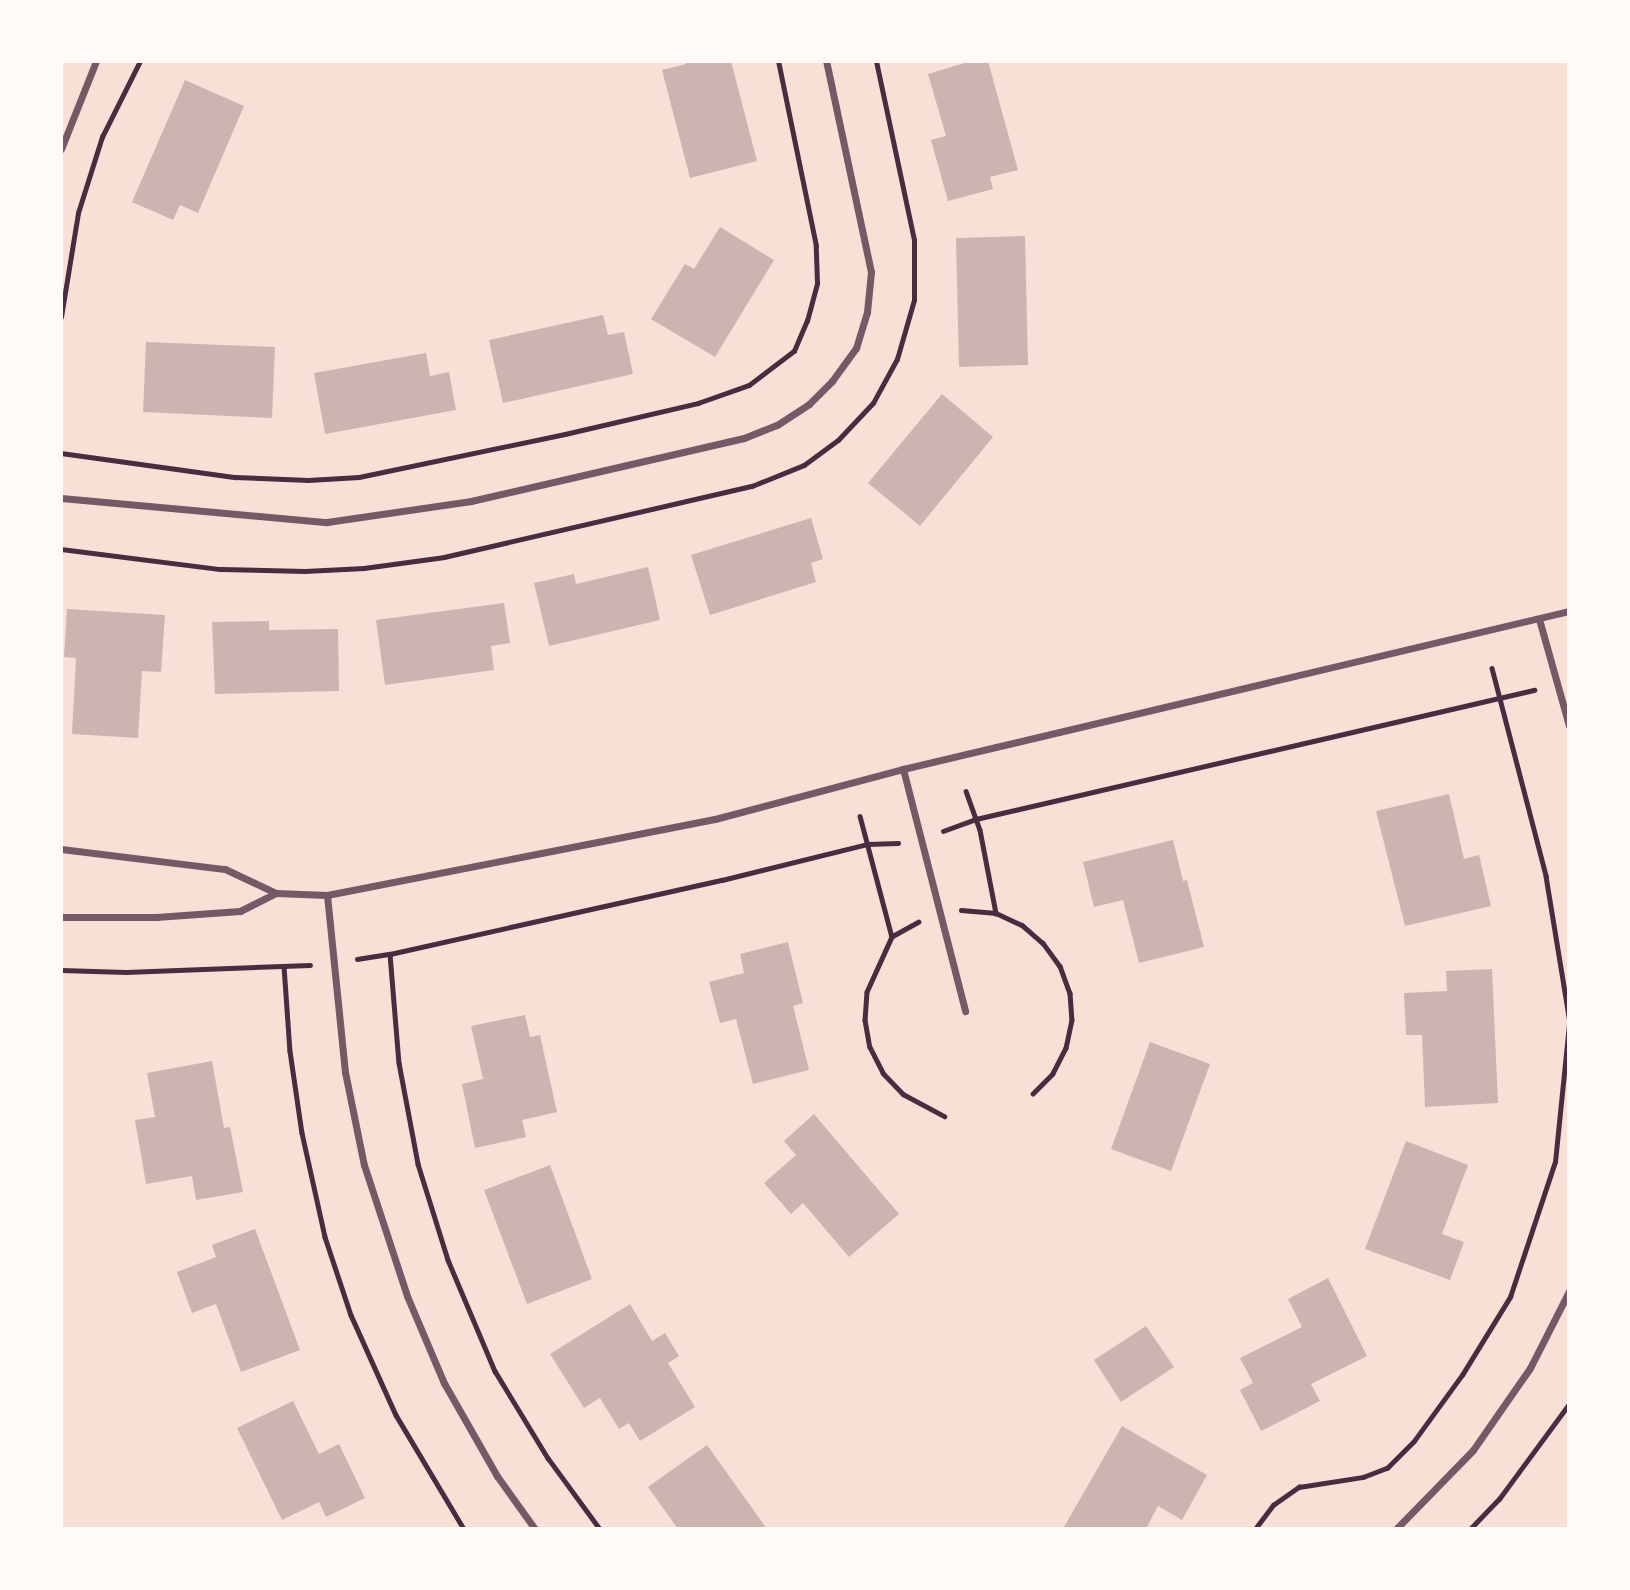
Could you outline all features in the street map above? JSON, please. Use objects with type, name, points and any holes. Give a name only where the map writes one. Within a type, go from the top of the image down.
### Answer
[{"type":"street","points":[[61,149],[96,61]]},
{"type":"street","points":[[61,498],[327,523],[471,501],[744,438],[777,425],[809,404],[832,381],[856,348],[867,312],[871,272],[826,61]]},
{"type":"street","points":[[61,849],[225,869],[276,893],[327,895],[715,819],[903,769],[1569,611]]},
{"type":"street","points":[[1539,619],[1569,726]]},
{"type":"street","points":[[903,769],[965,1010]]},
{"type":"street","points":[[61,916],[156,917],[240,911],[276,893]]},
{"type":"street","points":[[327,895],[345,1072],[364,1165],[407,1296],[444,1383],[497,1476],[535,1529]]},
{"type":"street","points":[[1396,1529],[1473,1450],[1530,1368],[1569,1292]]},
{"type":"path","points":[[61,317],[78,213],[102,137],[139,61]]},
{"type":"path","points":[[61,453],[235,477],[308,480],[359,477],[698,403],[749,386],[793,351],[807,321],[817,283],[816,246],[778,61]]},
{"type":"path","points":[[61,549],[220,569],[304,571],[364,568],[444,557],[752,486],[804,465],[838,440],[873,403],[897,359],[914,300],[914,240],[876,61]]},
{"type":"path","points":[[1492,668],[1502,698],[1546,876],[1569,1017]]},
{"type":"path","points":[[61,970],[126,972],[284,966],[390,954],[867,844],[886,846],[921,839],[976,819],[1558,685]]},
{"type":"path","points":[[966,791],[976,819],[996,913]]},
{"type":"path","points":[[860,816],[892,937]]},
{"type":"path","points":[[390,954],[399,1063],[415,1151],[448,1260],[495,1371],[548,1458],[600,1529]]},
{"type":"path","points":[[284,966],[290,1051],[300,1119],[325,1237],[351,1315],[396,1415],[464,1529]]},
{"type":"path","points":[[1255,1529],[1273,1505],[1300,1487],[1363,1477],[1387,1468],[1414,1441],[1462,1375],[1510,1297],[1555,1162],[1569,1025]]},
{"type":"path","points":[[1470,1529],[1499,1499],[1569,1404]]},
{"type":"building","points":[[685,61],[731,61],[757,161],[690,178],[662,70],[686,64]]},
{"type":"building","points":[[971,61],[988,61],[1018,170],[990,177],[993,189],[948,201],[931,140],[946,136],[928,74]]},
{"type":"building","points":[[185,80],[244,106],[198,213],[180,205],[173,220],[132,202]]},
{"type":"building","points":[[720,227],[774,260],[715,357],[651,319],[685,264],[694,269]]},
{"type":"building","points":[[1025,236],[1028,365],[959,367],[956,238]]},
{"type":"building","points":[[603,315],[608,335],[624,332],[633,374],[503,403],[489,340]]},
{"type":"building","points":[[146,342],[275,347],[272,418],[143,412]]},
{"type":"building","points":[[426,353],[430,376],[449,372],[456,410],[325,434],[314,373]]},
{"type":"building","points":[[942,394],[993,437],[920,526],[868,483]]},
{"type":"building","points":[[811,518],[823,559],[811,563],[816,582],[710,615],[691,555]]},
{"type":"building","points":[[648,567],[660,620],[549,646],[534,583],[574,574],[576,584]]},
{"type":"building","points":[[504,603],[510,643],[491,646],[494,670],[385,685],[376,620]]},
{"type":"building","points":[[67,609],[165,615],[161,672],[142,671],[138,738],[72,734],[76,658],[64,657]]},
{"type":"building","points":[[269,621],[269,630],[338,629],[339,691],[215,694],[212,622]]},
{"type":"building","points":[[1449,794],[1464,859],[1479,855],[1491,906],[1405,926],[1376,811]]},
{"type":"building","points":[[1173,840],[1183,881],[1187,880],[1204,947],[1139,963],[1123,900],[1094,907],[1083,862]]},
{"type":"building","points":[[788,942],[803,1003],[793,1006],[809,1070],[753,1084],[736,1019],[720,1023],[709,982],[744,973],[740,954]]},
{"type":"building","points":[[1492,969],[1498,1103],[1425,1107],[1422,1035],[1406,1035],[1404,993],[1447,991],[1446,971]]},
{"type":"building","points":[[525,1015],[530,1037],[540,1035],[557,1112],[522,1120],[526,1137],[475,1148],[462,1084],[483,1079],[471,1026]]},
{"type":"building","points":[[1150,1042],[1210,1064],[1171,1171],[1111,1149]]},
{"type":"building","points":[[212,1061],[224,1128],[230,1127],[243,1192],[196,1200],[192,1176],[146,1184],[135,1120],[155,1117],[147,1073]]},
{"type":"building","points":[[814,1114],[899,1214],[849,1257],[803,1203],[791,1214],[764,1183],[796,1155],[784,1141]]},
{"type":"building","points":[[1406,1141],[1468,1165],[1442,1234],[1464,1242],[1450,1280],[1365,1249]]},
{"type":"building","points":[[550,1165],[592,1279],[527,1304],[484,1190]]},
{"type":"building","points":[[255,1229],[300,1350],[241,1372],[216,1304],[192,1313],[177,1272],[216,1257],[212,1245]]},
{"type":"building","points":[[1328,1278],[1367,1356],[1311,1384],[1320,1401],[1261,1431],[1240,1390],[1253,1383],[1240,1358],[1302,1327],[1288,1299]]},
{"type":"building","points":[[630,1304],[652,1341],[665,1333],[679,1356],[668,1363],[695,1407],[640,1441],[629,1423],[619,1429],[600,1398],[584,1408],[550,1354]]},
{"type":"building","points":[[1146,1326],[1174,1367],[1121,1402],[1094,1360]]},
{"type":"building","points":[[293,1401],[319,1454],[339,1444],[365,1498],[326,1517],[319,1502],[282,1520],[237,1428]]},
{"type":"building","points":[[1122,1426],[1207,1475],[1182,1520],[1158,1506],[1146,1529],[1067,1529],[1064,1527]]},
{"type":"building","points":[[707,1445],[767,1529],[678,1529],[648,1487]]}]
